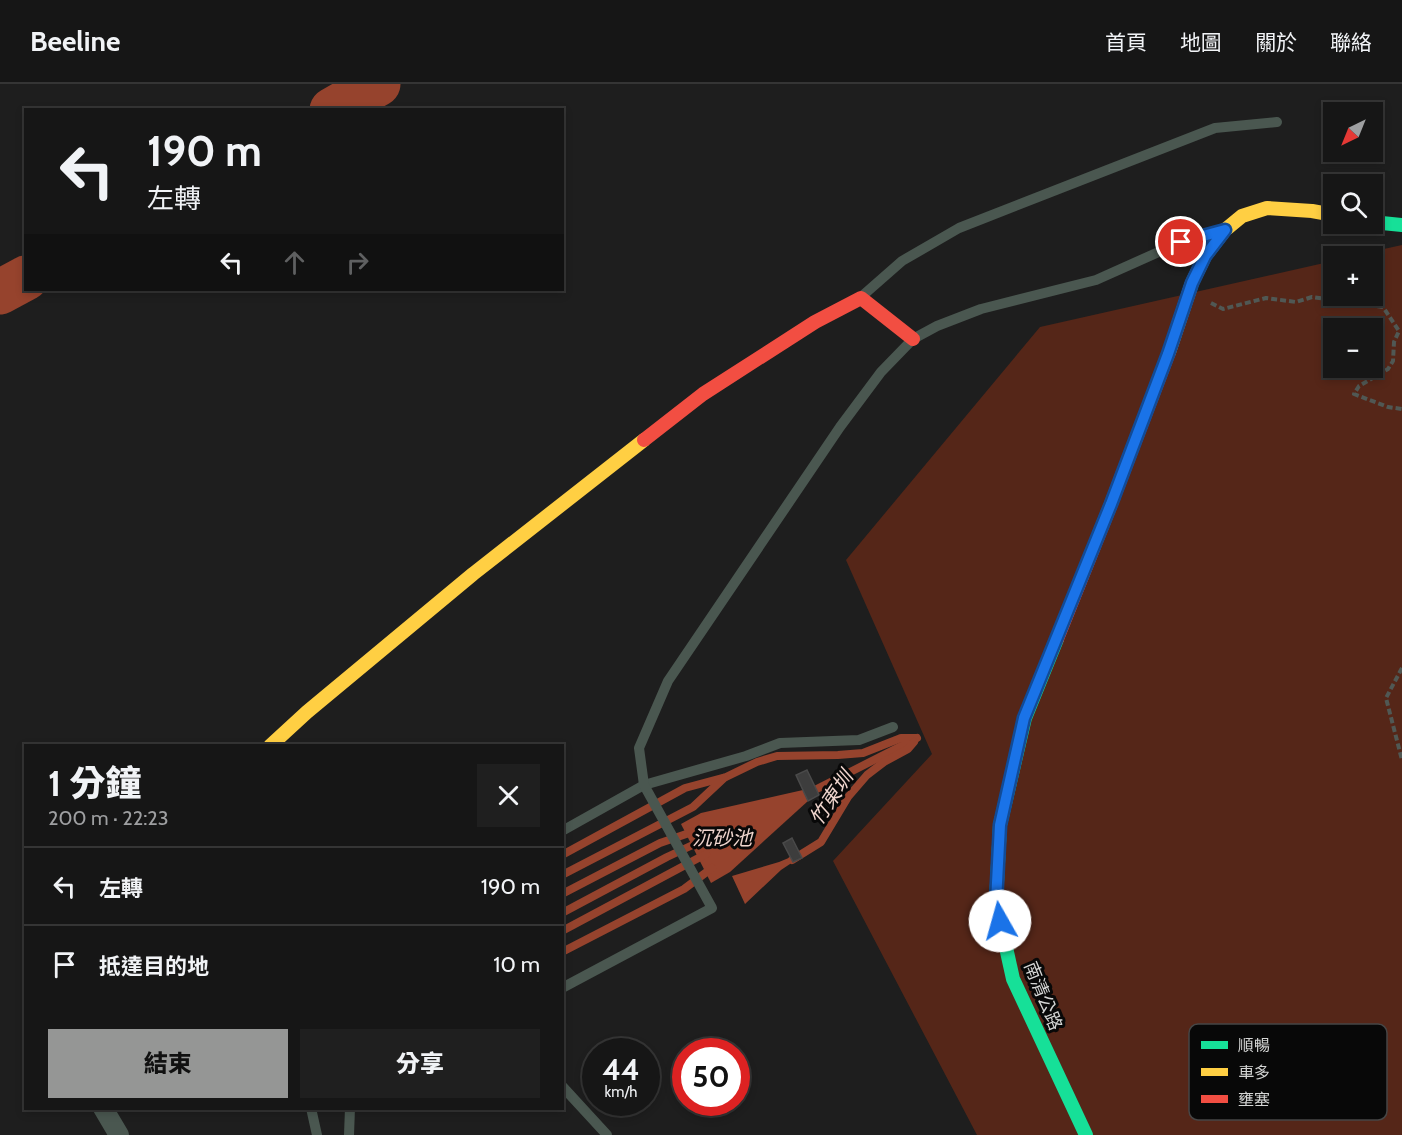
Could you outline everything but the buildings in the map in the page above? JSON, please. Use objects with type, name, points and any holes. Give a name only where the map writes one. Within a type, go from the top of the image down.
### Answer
[{"type":"main road","name":"南清公路","points":[[1086,1135],[1013,979],[996,902],[1000,825],[1024,718],[1111,504],[1168,354],[1192,283],[1205,256],[1225,230],[1242,216],[1267,208],[1323,213]]},
{"type":"main road","points":[[1383,223],[1402,225]]},
{"type":"main road","points":[[272,744],[307,712],[472,574],[703,394],[815,322],[861,298],[913,339]]},
{"type":"street","points":[[104,1110],[119,1135]]},
{"type":"lane","points":[[861,298],[902,261],[959,228],[1215,128],[1277,122]]},
{"type":"lane","points":[[564,987],[712,908],[644,785],[639,748],[668,681],[840,427],[881,372],[913,339],[937,326],[981,309],[1096,280],[1181,242],[1225,230]]},
{"type":"lane","points":[[564,830],[644,785],[746,756],[780,743],[859,740],[892,727]]},
{"type":"lane","points":[[564,1088],[607,1135]]},
{"type":"lane","points":[[311,1110],[317,1135]]},
{"type":"lane","points":[[349,1135],[350,1110]]},
{"type":"path","points":[[1182,313],[1205,300],[1224,309],[1266,298],[1296,302],[1312,297],[1383,307],[1399,331],[1394,342],[1393,361],[1388,369],[1359,386],[1354,394],[1388,407],[1402,409]]},
{"type":"path","points":[[1402,668],[1386,698],[1402,760]]},
{"type":"shaded area","points":[[1402,245],[1402,1135],[977,1135],[833,861],[932,754],[846,560],[1040,327],[1323,263],[1323,306],[1383,306],[1383,249]]},
{"type":"water","name":"沉砂池","points":[[803,790],[808,801],[730,872],[711,883],[681,824],[701,813]]},
{"type":"water","points":[[791,857],[793,862],[781,870],[745,904],[732,876]]},
{"type":"waterway","points":[[336,108],[378,84]]},
{"type":"waterway","points":[[0,292],[24,279]]},
{"type":"waterway","points":[[564,854],[685,788],[726,777],[757,762],[777,756],[863,753],[901,738],[916,738]]},
{"type":"waterway","points":[[809,793],[917,738]]},
{"type":"waterway","name":"竹東圳","points":[[792,860],[821,842],[848,797],[867,775],[884,762],[908,749],[914,742]]},
{"type":"waterway","points":[[564,874],[693,807],[724,778]]},
{"type":"waterway","points":[[564,893],[660,843],[695,831]]},
{"type":"waterway","points":[[564,912],[699,842]]},
{"type":"waterway","points":[[564,930],[706,854]]},
{"type":"waterway","points":[[564,951],[684,889],[712,868]]},
{"type":"traffic: fast","points":[[1383,223],[1402,225]]},
{"type":"traffic: fast","points":[[1057,639],[1025,718],[1000,825],[996,902],[1013,979],[1086,1135]]},
{"type":"traffic: slow","points":[[1169,352],[1192,283],[1205,256],[1225,230],[1242,216],[1267,208],[1323,213]]},
{"type":"traffic: slow","points":[[272,744],[307,712],[473,574],[644,440]]},
{"type":"traffic: jam","points":[[644,440],[703,394],[815,322],[861,298],[913,339]]},
{"type":"traffic: jam","points":[[1057,639],[1169,352]]},
{"type":"route","points":[[1000,921],[996,902],[1000,825],[1024,718],[1111,504],[1168,354],[1192,283],[1205,256],[1225,230],[1181,242]]}]
